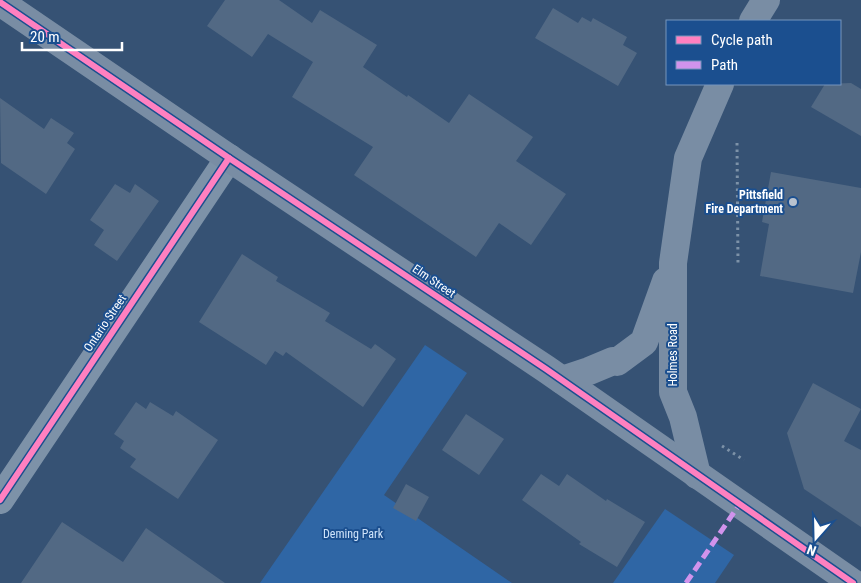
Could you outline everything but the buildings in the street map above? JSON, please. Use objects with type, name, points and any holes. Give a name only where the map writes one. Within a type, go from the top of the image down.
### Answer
[{"type":"street","points":[[754,20],[766,0]]},
{"type":"street","name":"Elm Street","points":[[0,2],[229,158],[562,380],[853,583]]},
{"type":"street","name":"Holmes Road","points":[[697,475],[683,417],[673,392],[673,263],[688,158],[720,85]]},
{"type":"street","name":"Ontario Street","points":[[0,500],[229,158]]},
{"type":"street","name":"Holmes Road","points":[[562,380],[613,361],[617,362],[644,342],[673,263]]},
{"type":"path","points":[[737,143],[738,265]]},
{"type":"green space","name":"Deming Park","points":[[425,345],[467,373],[384,495],[512,583],[260,583]]},
{"type":"green space","points":[[665,509],[734,555],[715,583],[613,583]]},
{"type":"marked path","points":[[686,583],[739,505]]},
{"type":"cycle path","points":[[0,2],[229,158],[546,369],[853,583]]},
{"type":"cycle path","points":[[0,500],[229,158]]},
{"type":"place","name":"Pittsfield Fire Department","points":[[793,202]]}]
